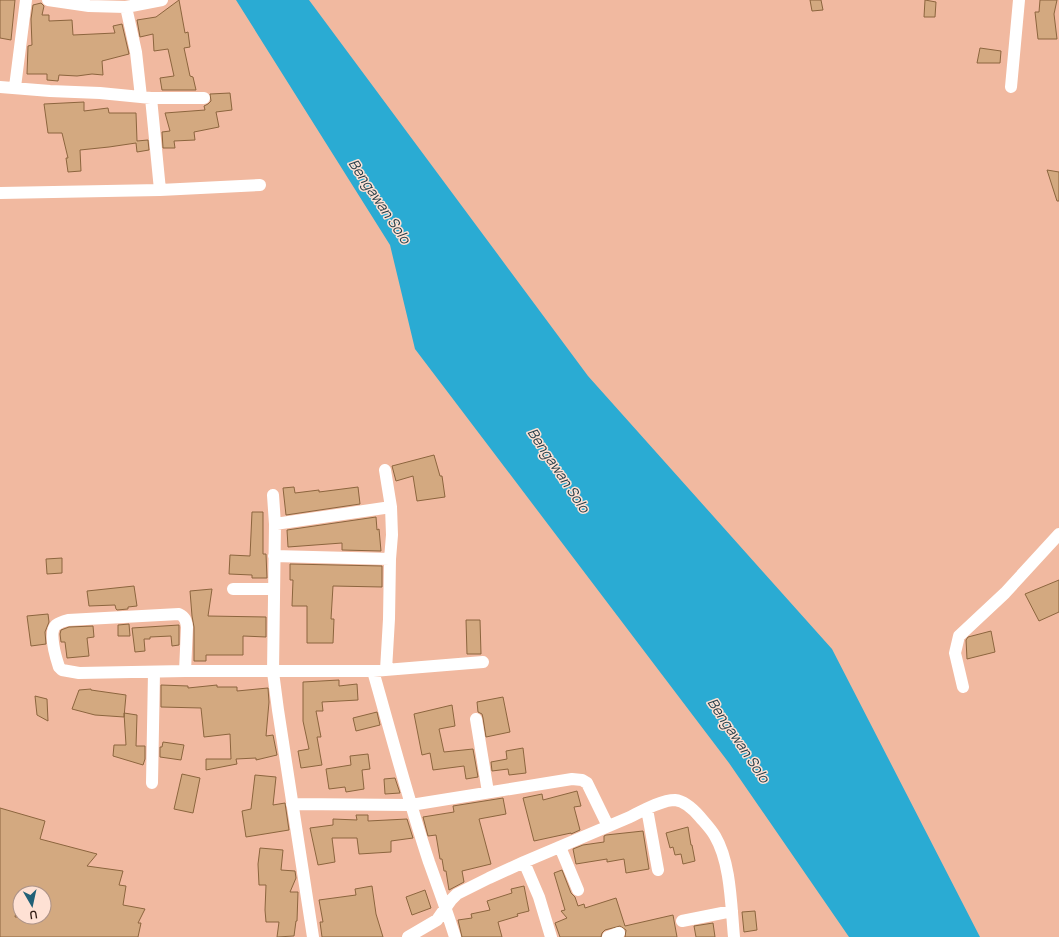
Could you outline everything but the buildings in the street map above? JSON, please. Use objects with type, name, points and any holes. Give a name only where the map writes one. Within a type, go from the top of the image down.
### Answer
[{"type":"street","points":[[14,88],[26,0]]},
{"type":"street","points":[[48,0],[89,6],[126,8],[162,0]]},
{"type":"street","points":[[1011,87],[1019,0]]},
{"type":"street","points":[[126,8],[146,97],[160,190]]},
{"type":"street","points":[[0,87],[146,97],[204,98]]},
{"type":"street","points":[[0,193],[160,190],[260,185]]},
{"type":"street","points":[[385,470],[391,507],[392,535],[386,670]]},
{"type":"street","points":[[273,495],[275,524],[273,672],[313,937]]},
{"type":"street","points":[[275,524],[391,507]]},
{"type":"street","points":[[963,686],[955,653],[959,636],[1005,593],[1059,534]]},
{"type":"street","points":[[274,556],[390,558]]},
{"type":"street","points":[[233,589],[274,590]]},
{"type":"street","points":[[185,671],[187,627],[186,620],[180,614],[68,620],[55,625],[53,631],[52,640],[57,662],[62,670],[79,673],[185,671],[373,671],[483,662]]},
{"type":"street","points":[[373,671],[411,806],[455,937]]},
{"type":"street","points":[[152,783],[154,672]]},
{"type":"street","points":[[476,719],[488,792]]},
{"type":"street","points":[[292,804],[411,806],[572,779],[582,780],[590,788],[608,826]]},
{"type":"street","points":[[408,937],[437,920],[458,894],[524,862],[630,817],[647,808],[670,800],[682,802],[697,813],[715,834],[723,854],[730,895],[734,937]]},
{"type":"street","points":[[647,808],[658,870]]},
{"type":"street","points":[[560,847],[578,890]]},
{"type":"street","points":[[524,862],[552,937]]},
{"type":"street","points":[[682,921],[732,911]]},
{"type":"water","name":"Bengawan Solo","points":[[236,0],[309,0],[588,376],[832,649],[980,937],[849,937],[729,763],[415,349],[390,245]]}]
